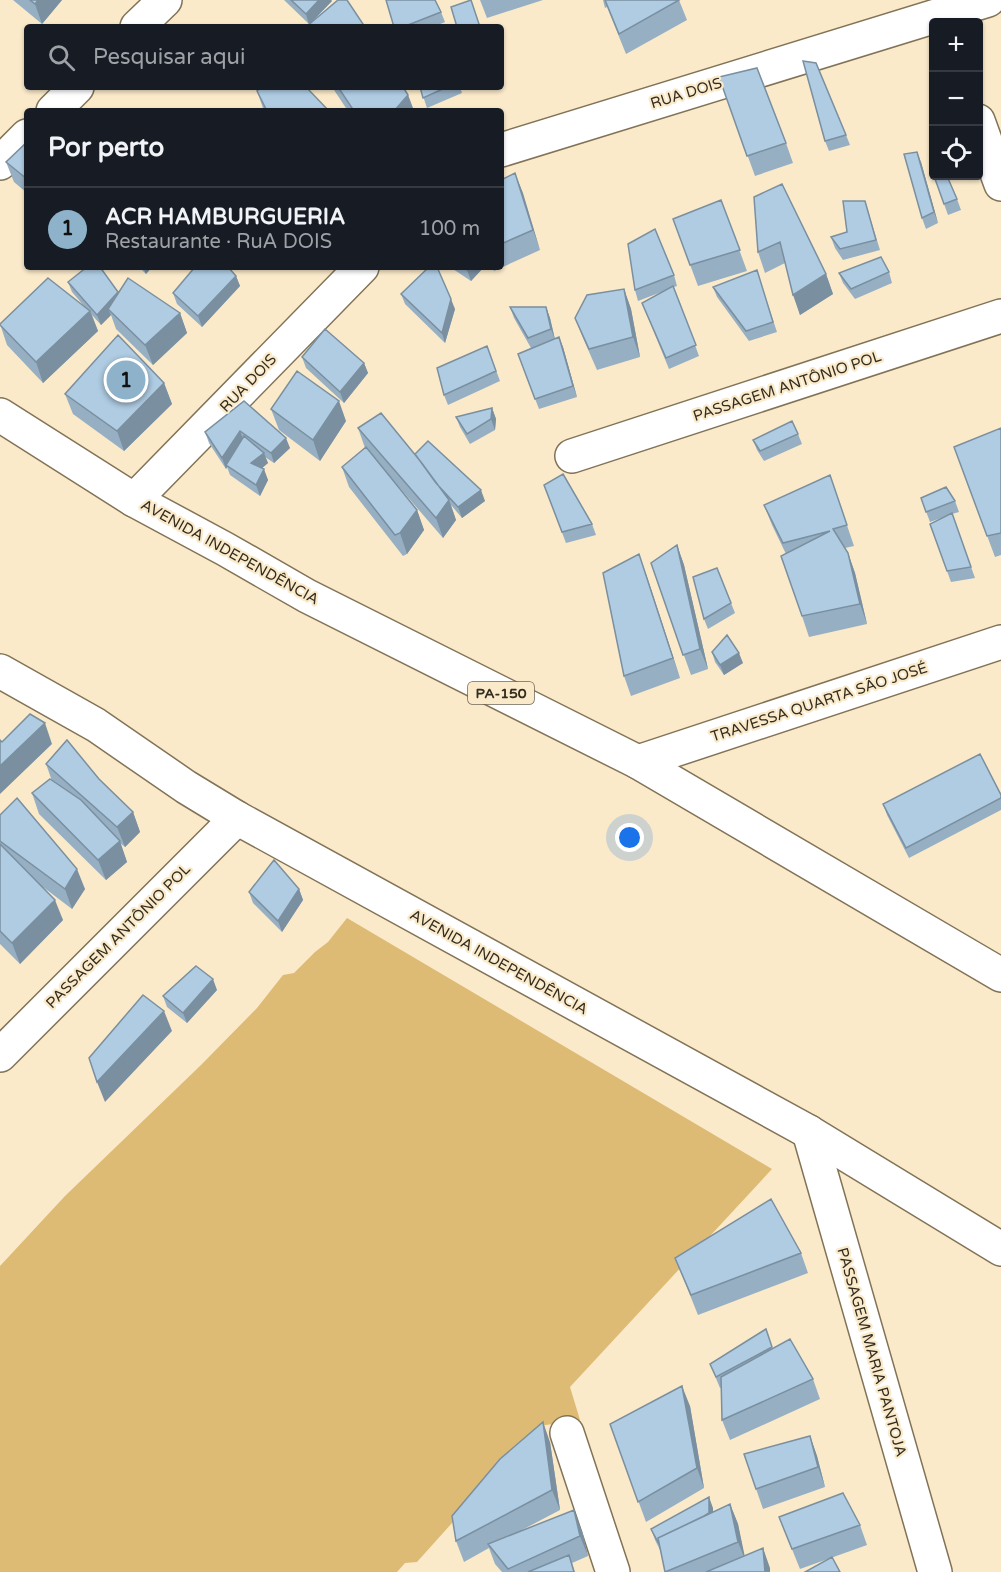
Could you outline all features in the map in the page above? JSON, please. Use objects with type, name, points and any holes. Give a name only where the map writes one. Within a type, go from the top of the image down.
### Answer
[{"type":"street","points":[[140,24],[165,0]]},
{"type":"street","points":[[939,13],[987,0]]},
{"type":"street","name":"RUA DOIS","points":[[504,149],[939,13]]},
{"type":"street","points":[[56,108],[74,90]]},
{"type":"street","points":[[979,126],[1001,184]]},
{"type":"street","points":[[0,163],[24,139]]},
{"type":"street","name":"RUA DOIS","points":[[134,500],[359,270]]},
{"type":"street","name":"PASSAGEM ANTÔNIO POL","points":[[572,456],[1001,316]]},
{"type":"street","name":"AVENIDA INDEPENDÊNCIA","points":[[0,415],[134,500],[307,596],[638,762],[1001,975]]},
{"type":"street","name":"TRAVESSA QUARTA SÃO JOSÉ","points":[[638,762],[1001,642]]},
{"type":"street","name":"AVENIDA INDEPENDÊNCIA","points":[[0,671],[96,725],[186,787],[237,818],[809,1132],[1001,1249]]},
{"type":"street","name":"PASSAGEM ANTÔNIO POL","points":[[0,1055],[237,818]]},
{"type":"street","name":"PASSAGEM MARIA PANTOJA","points":[[809,1132],[935,1572]]},
{"type":"street","points":[[567,1433],[612,1572]]},
{"type":"shaded area","points":[[347,918],[772,1169],[570,1387],[580,1420],[539,1426],[417,1562],[405,1563],[397,1572],[0,1572],[0,1266],[65,1196],[257,1008],[283,975],[294,973],[328,942]]},
{"type":"building","points":[[291,0],[319,0],[306,14]]},
{"type":"building","points":[[338,0],[347,0],[363,24],[310,24]]},
{"type":"building","points":[[386,0],[435,0],[441,12],[411,24],[393,24]]},
{"type":"building","points":[[471,0],[479,24],[456,24],[451,7]]},
{"type":"building","points":[[605,0],[679,0],[619,34]]},
{"type":"building","points":[[803,61],[816,63],[846,135],[825,141]]},
{"type":"building","points":[[757,68],[786,143],[747,156],[719,77]]},
{"type":"building","points":[[309,90],[326,108],[266,108],[257,91]]},
{"type":"building","points":[[340,90],[405,90],[408,95],[397,108],[352,108]]},
{"type":"building","points":[[421,90],[440,90],[423,98]]},
{"type":"building","points":[[24,145],[24,177],[6,162]]},
{"type":"building","points":[[917,152],[934,212],[922,218],[904,154]]},
{"type":"building","points":[[515,173],[533,230],[504,243],[504,178]]},
{"type":"building","points":[[935,180],[949,180],[957,199],[944,204]]},
{"type":"building","points":[[782,184],[826,274],[793,295],[780,242],[758,252],[754,197]]},
{"type":"building","points":[[721,200],[740,250],[690,265],[673,219]]},
{"type":"building","points":[[843,201],[865,201],[876,240],[840,249],[831,237],[847,232]]},
{"type":"building","points":[[655,229],[674,275],[635,290],[628,244]]},
{"type":"building","points":[[881,257],[889,272],[851,289],[839,273]]},
{"type":"building","points":[[83,270],[102,270],[118,292],[97,315],[68,282]]},
{"type":"building","points":[[192,270],[231,270],[236,276],[198,316],[173,293]]},
{"type":"building","points":[[426,270],[438,270],[451,299],[442,333],[401,294]]},
{"type":"building","points":[[757,270],[773,322],[746,331],[713,287]]},
{"type":"building","points":[[48,278],[90,311],[36,362],[0,324]]},
{"type":"building","points":[[128,278],[180,313],[145,345],[108,309]]},
{"type":"building","points":[[673,286],[696,345],[666,358],[642,303]]},
{"type":"building","points":[[624,289],[633,337],[589,349],[575,318],[587,295]]},
{"type":"building","points":[[510,307],[546,307],[551,329],[528,338]]},
{"type":"building","points":[[325,329],[364,363],[340,392],[302,357]]},
{"type":"building","points":[[118,335],[164,383],[117,431],[65,394]]},
{"type":"building","points":[[559,337],[573,386],[535,399],[518,354]]},
{"type":"building","points":[[487,346],[496,371],[444,395],[437,368]]},
{"type":"building","points":[[297,371],[339,401],[313,440],[271,409]]},
{"type":"building","points":[[244,401],[286,438],[271,453],[240,431],[222,458],[205,432]]},
{"type":"building","points":[[492,408],[491,419],[467,434],[456,417]]},
{"type":"building","points":[[381,413],[449,500],[436,518],[358,428]]},
{"type":"building","points":[[792,421],[798,434],[760,451],[753,440]]},
{"type":"building","points":[[1001,428],[1001,533],[987,536],[954,447]]},
{"type":"building","points":[[244,436],[264,453],[251,463],[264,469],[256,485],[226,465]]},
{"type":"building","points":[[428,441],[481,490],[458,507],[436,483],[415,454]]},
{"type":"building","points":[[366,447],[417,510],[400,533],[395,535],[342,467]]},
{"type":"building","points":[[563,474],[592,524],[562,532],[544,485]]},
{"type":"building","points":[[830,475],[847,525],[833,529],[848,553],[860,604],[802,616],[781,556],[830,531],[783,543],[764,505]]},
{"type":"building","points":[[946,487],[955,501],[926,512],[921,498]]},
{"type":"building","points":[[952,513],[971,567],[947,571],[930,524]]},
{"type":"building","points":[[677,545],[700,649],[683,655],[651,563]]},
{"type":"building","points":[[639,554],[673,658],[624,676],[603,573]]},
{"type":"building","points":[[717,568],[731,603],[704,619],[693,577]]},
{"type":"building","points":[[727,635],[739,653],[720,665],[712,652]]},
{"type":"building","points":[[30,714],[45,723],[0,766],[0,740],[2,742]]},
{"type":"building","points":[[67,740],[99,779],[133,812],[117,827],[46,764]]},
{"type":"building","points":[[980,754],[1001,798],[906,848],[883,804]]},
{"type":"building","points":[[50,779],[81,800],[120,841],[98,860],[32,793]]},
{"type":"building","points":[[17,798],[77,869],[65,889],[0,841],[0,815]]},
{"type":"building","points":[[0,844],[55,900],[12,943],[0,931]]},
{"type":"building","points":[[274,860],[299,889],[278,921],[249,892]]},
{"type":"building","points":[[196,966],[213,979],[183,1013],[163,996]]},
{"type":"building","points":[[143,995],[164,1011],[97,1082],[89,1058]]},
{"type":"building","points":[[771,1199],[801,1253],[691,1295],[675,1258]]},
{"type":"building","points":[[766,1329],[772,1347],[716,1377],[710,1364]]},
{"type":"building","points":[[790,1339],[813,1379],[722,1420],[721,1377]]},
{"type":"building","points":[[682,1386],[697,1468],[638,1502],[610,1424]]},
{"type":"building","points":[[543,1422],[552,1490],[456,1541],[452,1516],[500,1459]]},
{"type":"building","points":[[810,1436],[818,1467],[756,1489],[744,1454]]},
{"type":"building","points":[[843,1493],[860,1525],[792,1549],[779,1517]]},
{"type":"building","points":[[709,1497],[709,1513],[658,1538],[659,1544],[651,1529]]},
{"type":"building","points":[[730,1504],[738,1542],[665,1572],[658,1538]]},
{"type":"building","points":[[574,1510],[580,1536],[508,1569],[488,1544]]},
{"type":"building","points":[[763,1548],[765,1572],[706,1572]]},
{"type":"building","points":[[569,1555],[574,1572],[528,1572]]},
{"type":"building","points":[[832,1557],[840,1572],[805,1572]]},
{"type":"place","name":"ACR HAMBURGUERIA","points":[[126,380]]}]
